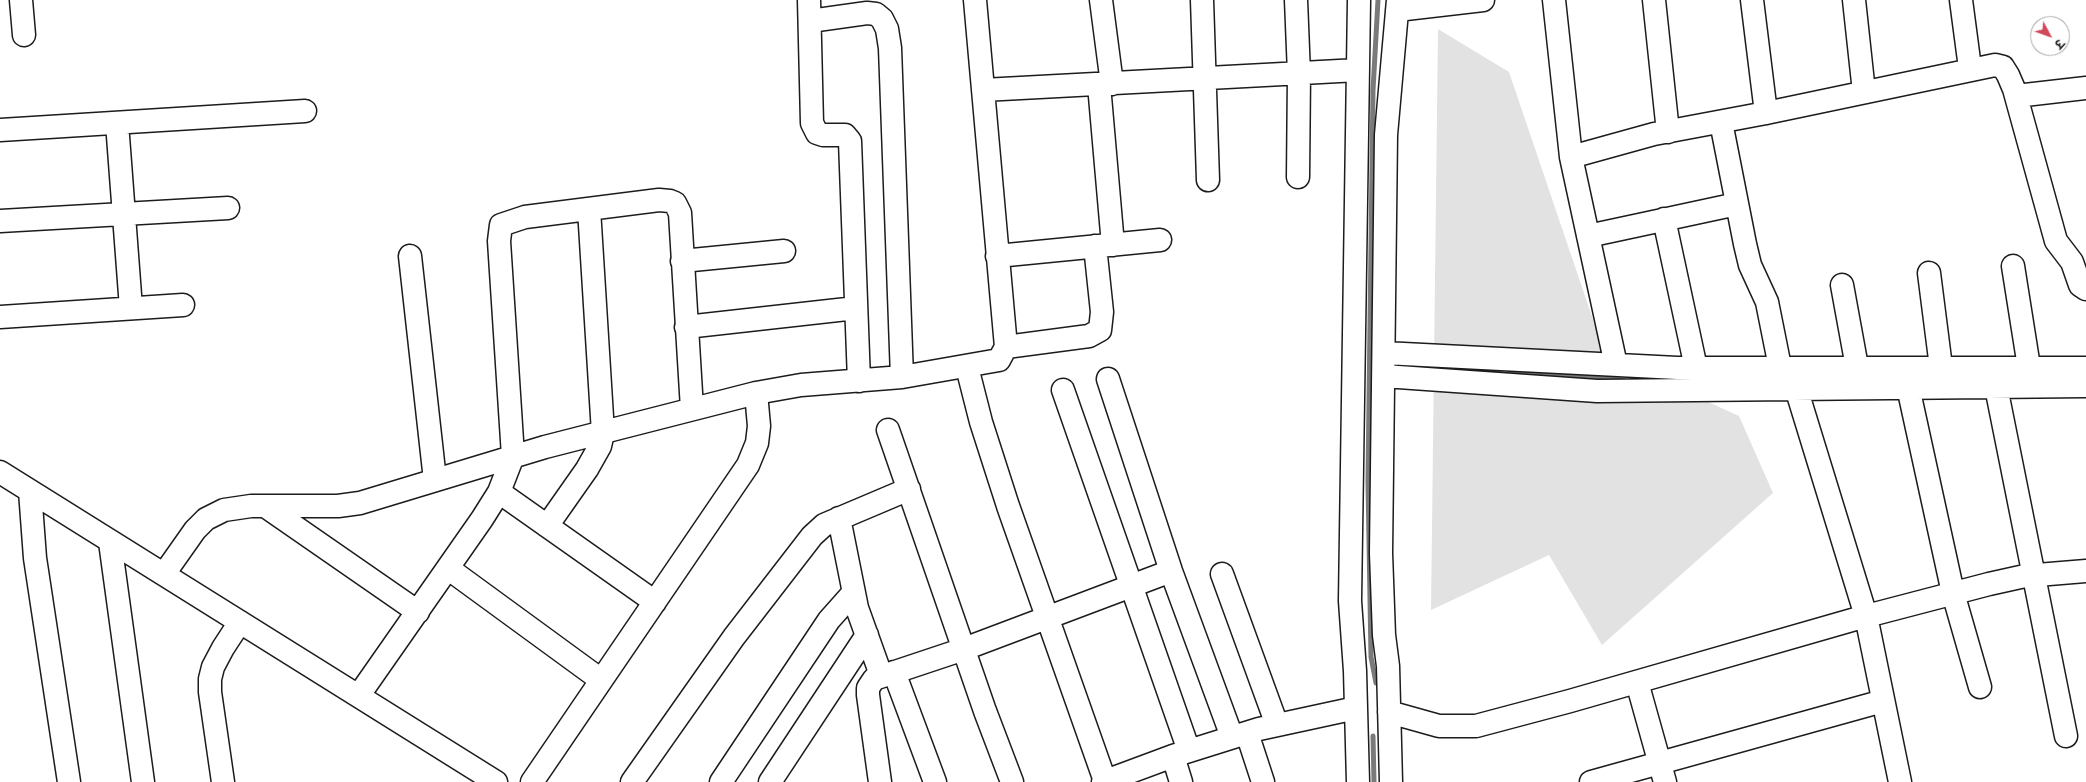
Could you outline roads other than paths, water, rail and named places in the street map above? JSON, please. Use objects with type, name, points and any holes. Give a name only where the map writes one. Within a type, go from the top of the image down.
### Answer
[{"type":"street","points":[[21,0],[24,35]]},
{"type":"street","points":[[164,574],[195,530],[206,519],[224,510],[251,506],[338,506],[360,504],[514,456],[756,393],[801,385],[902,377],[967,367],[999,360],[1006,347],[975,0]]},
{"type":"street","points":[[1006,347],[1089,336],[1100,330],[1104,246],[1106,84],[1101,0]]},
{"type":"street","points":[[1202,0],[1208,180]]},
{"type":"street","points":[[1296,0],[1299,74],[1298,177]]},
{"type":"street","points":[[1358,782],[1356,708],[1350,601],[1359,0]]},
{"type":"street","points":[[1392,782],[1390,712],[1381,553],[1386,135],[1397,5],[1483,0]]},
{"type":"street","points":[[1554,0],[1571,157],[1616,365]]},
{"type":"street","points":[[1654,0],[1668,132]]},
{"type":"street","points":[[1752,0],[1766,113]]},
{"type":"street","points":[[1854,0],[1864,92]]},
{"type":"street","points":[[1961,0],[1970,68]]},
{"type":"street","points":[[859,381],[850,141],[845,135],[823,135],[817,133],[812,123],[810,11],[876,14],[882,19],[887,29],[890,48],[902,377]]},
{"type":"street","points":[[1571,157],[1668,132],[1766,113],[1970,68],[1995,65],[2002,67],[2008,75],[2016,96],[2056,241],[2072,262],[2080,285],[2086,289]]},
{"type":"street","points":[[983,90],[1358,70]]},
{"type":"street","points":[[2016,96],[2086,88]]},
{"type":"street","points":[[0,130],[304,111]]},
{"type":"street","points":[[1721,122],[1750,266],[1767,302],[1780,367]]},
{"type":"street","points":[[117,123],[131,308]]},
{"type":"street","points":[[359,695],[449,568],[499,492],[514,456],[499,230],[501,225],[506,222],[525,217],[589,209],[670,201],[677,206],[680,213],[692,409]]},
{"type":"street","points":[[1588,236],[1737,204]]},
{"type":"street","points":[[0,221],[228,208]]},
{"type":"street","points":[[547,526],[595,456],[600,446],[603,433],[589,209]]},
{"type":"street","points":[[1664,220],[1696,368]]},
{"type":"street","points":[[997,256],[1160,240]]},
{"type":"street","points":[[682,260],[784,251]]},
{"type":"street","points":[[410,256],[435,480]]},
{"type":"street","points":[[2013,266],[2029,367]]},
{"type":"street","points":[[1929,273],[1941,367]]},
{"type":"street","points":[[1842,285],[1857,367]]},
{"type":"street","points":[[0,317],[183,305]]},
{"type":"street","points":[[686,327],[856,308]]},
{"type":"street","points":[[1384,364],[1616,365],[1696,368],[2086,368]]},
{"type":"street","points":[[1384,364],[1597,391],[2086,386]]},
{"type":"street","points":[[967,367],[981,422],[1008,506],[1104,782],[1181,754],[1240,735],[1277,725],[1356,708]]},
{"type":"street","points":[[1108,379],[1171,571],[1240,735],[1263,782]]},
{"type":"street","points":[[1908,387],[1953,593],[1980,687]]},
{"type":"street","points":[[1996,387],[2066,736]]},
{"type":"street","points":[[1796,388],[1866,616],[1897,781]]},
{"type":"street","points":[[1062,390],[1131,586],[1181,754],[1181,782]]},
{"type":"street","points":[[532,782],[748,465],[757,442],[759,426],[756,393]]},
{"type":"street","points":[[888,430],[1012,782]]},
{"type":"street","points":[[0,472],[496,782]]},
{"type":"street","points":[[632,782],[734,637],[800,550],[824,525],[909,489]]},
{"type":"street","points":[[30,491],[35,558],[69,782]]},
{"type":"street","points":[[499,492],[655,602]]},
{"type":"street","points":[[265,506],[418,612]]},
{"type":"street","points":[[839,518],[853,593],[867,635],[888,673],[935,782]]},
{"type":"street","points":[[110,542],[143,782]]},
{"type":"street","points":[[449,568],[601,680]]},
{"type":"street","points":[[1390,712],[1439,726],[1476,726],[1637,682],[1866,616],[1953,593],[2034,574],[2086,570]]},
{"type":"street","points":[[880,782],[868,695],[870,683],[888,673],[964,649],[1047,616],[1171,571]]},
{"type":"street","points":[[1222,574],[1277,725]]},
{"type":"street","points":[[721,782],[829,620],[853,593]]},
{"type":"street","points":[[223,782],[210,692],[210,679],[213,667],[223,648],[240,622]]},
{"type":"street","points":[[770,782],[867,635]]},
{"type":"street","points":[[1637,682],[1662,772]]},
{"type":"street","points":[[1591,782],[1662,772],[1883,702]]},
{"type":"waterway","points":[[1376,683],[1371,657],[1368,481],[1373,90],[1378,0]]},
{"type":"waterway","points":[[1509,373],[1623,380]]},
{"type":"waterway","points":[[1373,736],[1374,782]]}]
